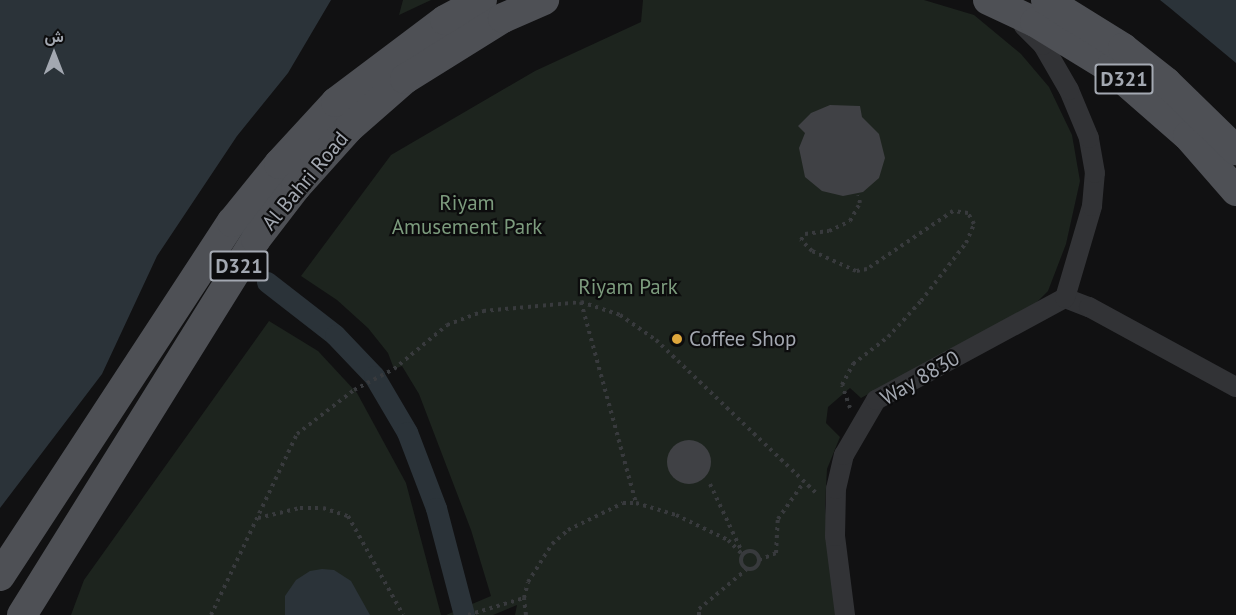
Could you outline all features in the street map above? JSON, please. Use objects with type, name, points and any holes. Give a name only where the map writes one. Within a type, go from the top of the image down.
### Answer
[{"type":"main road","name":"Al Bahri Road","points":[[4,570],[232,222],[279,164],[345,95],[445,20],[482,0]]},
{"type":"main road","name":"Al Bahri Road","points":[[22,615],[39,584],[256,239],[296,187],[349,128],[405,79],[503,18],[544,0]]},
{"type":"main road","name":"D321","points":[[1046,0],[1113,41],[1166,82],[1236,150]]},
{"type":"main road","name":"D321","points":[[996,4],[1073,44],[1149,99],[1236,191]]},
{"type":"main road","points":[[33,615],[39,584]]},
{"type":"street","points":[[996,4],[1043,45],[1069,90],[1089,138],[1095,173],[1092,206],[1065,298],[1089,307],[1236,387]]},
{"type":"street","name":"Way 8830","points":[[845,615],[836,512],[844,456],[876,400],[1065,298]]},
{"type":"path","points":[[858,195],[860,203],[850,221],[829,231],[805,234],[801,240],[812,251],[856,271],[867,269],[953,211],[968,213],[974,224],[966,243],[921,301],[888,337],[853,364],[842,385],[846,404],[861,423]]},
{"type":"path","points":[[581,302],[636,503]]},
{"type":"path","points":[[211,615],[297,435],[354,390],[394,369],[447,324],[466,315],[581,302],[620,315],[656,340],[836,512]]},
{"type":"path","points":[[701,615],[699,609],[747,569],[756,566],[759,560],[776,553],[778,519],[804,482]]},
{"type":"path","points":[[710,484],[743,555],[741,561],[747,569]]},
{"type":"path","points":[[526,615],[524,598],[538,562],[568,530],[607,510],[636,503],[703,526],[728,540],[743,555]]},
{"type":"path","points":[[257,518],[300,508],[323,508],[348,516],[403,615]]},
{"type":"path","points":[[743,555],[753,552],[759,560]]},
{"type":"path","points":[[468,615],[524,598]]},
{"type":"green space","points":[[403,0],[431,0],[399,15]]},
{"type":"green space","name":"Riyam Park","points":[[643,0],[924,0],[974,15],[1021,54],[1049,87],[1072,135],[1080,181],[1066,244],[1048,291],[1034,305],[861,398],[850,388],[828,407],[826,423],[840,437],[827,469],[825,506],[837,615],[515,615],[517,605],[493,615],[446,615],[491,596],[471,530],[419,394],[402,366],[394,369],[388,353],[368,328],[337,300],[301,276],[391,155],[535,71],[641,22]]},
{"type":"green space","points":[[269,321],[318,351],[357,393],[406,483],[441,615],[71,615],[84,580]]},
{"type":"shaded area","points":[[0,0],[331,0],[288,73],[237,136],[157,256],[102,374],[0,508]]},
{"type":"shaded area","points":[[1160,0],[1236,0],[1236,63],[1170,8]]},
{"type":"shaded area","points":[[334,570],[351,581],[370,615],[285,615],[285,596],[296,580],[310,571]]},
{"type":"building","points":[[830,105],[860,106],[862,117],[879,134],[885,158],[879,178],[863,192],[843,196],[822,191],[805,177],[799,148],[805,133],[798,126],[811,113]]},
{"type":"building","points":[[689,440],[704,447],[711,462],[704,477],[689,484],[674,477],[667,462],[674,447]]},
{"type":"waterway","points":[[267,282],[335,335],[374,376],[407,432],[436,508],[464,615]]},
{"type":"place","name":"Coffee Shop","points":[[677,339]]},
{"type":"park label","name":"Riyam Amusement Park","points":[[467,215]]}]
